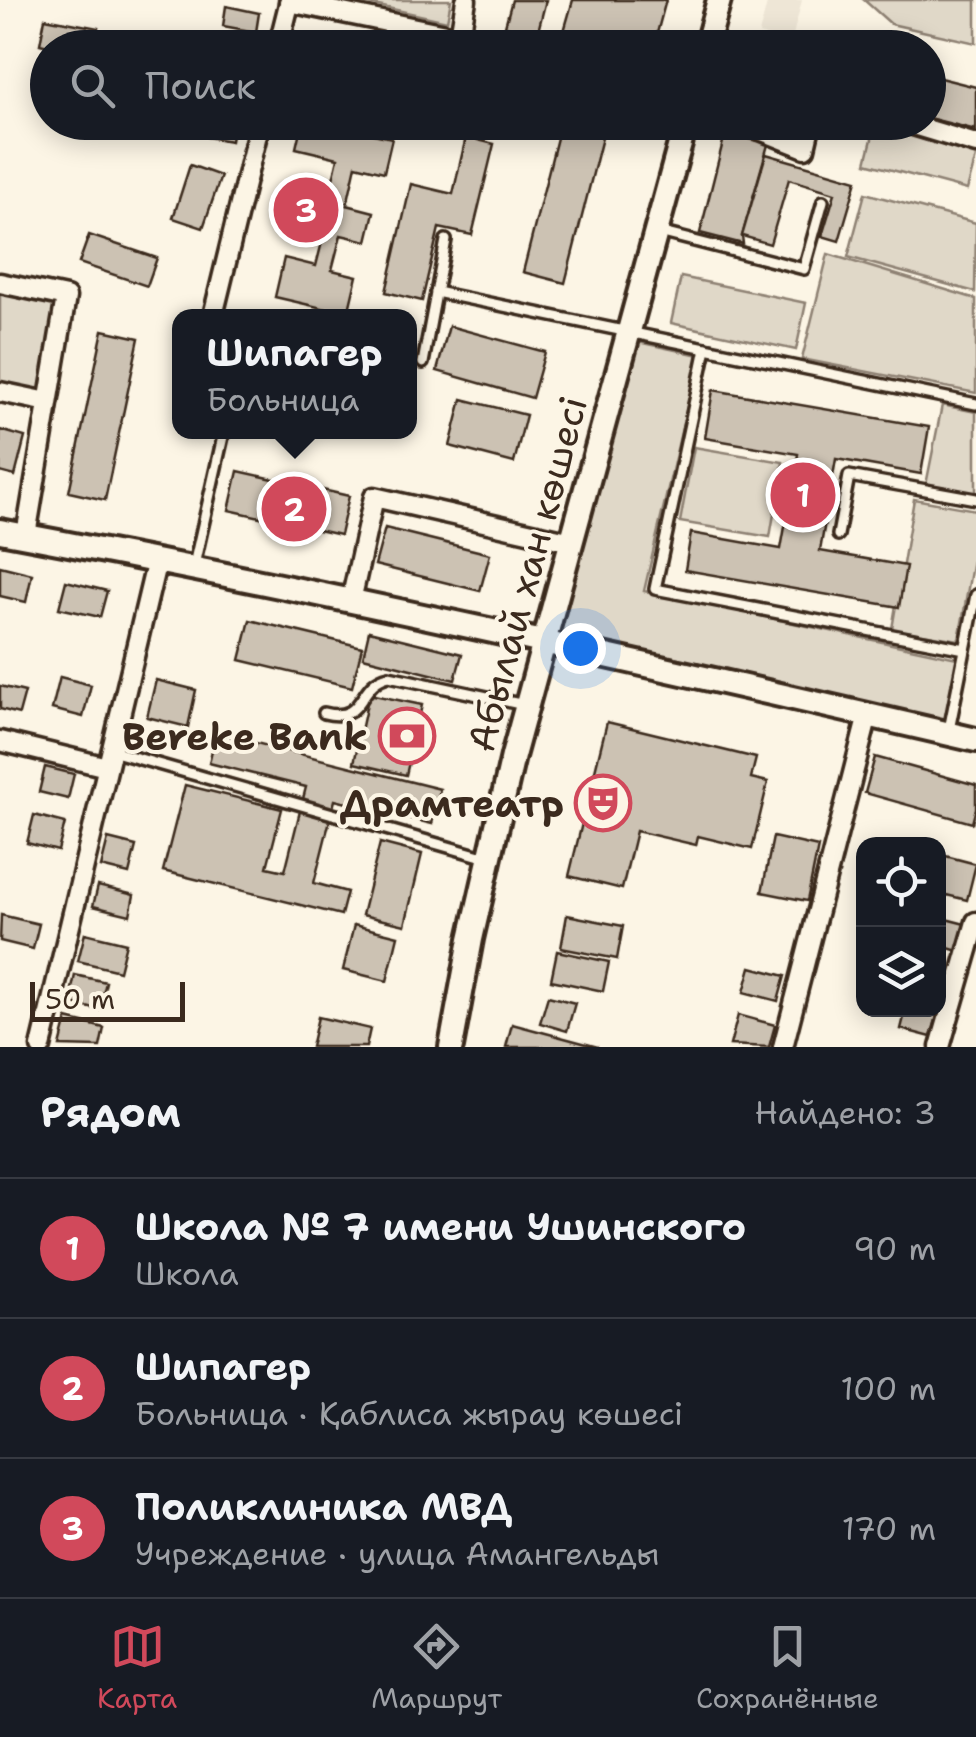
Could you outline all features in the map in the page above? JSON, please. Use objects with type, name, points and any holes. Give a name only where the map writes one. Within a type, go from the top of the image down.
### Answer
[{"type":"street","points":[[461,30],[466,0]]},
{"type":"street","points":[[711,30],[719,0]]},
{"type":"street","points":[[282,30],[289,1],[427,30]]},
{"type":"street","points":[[946,135],[976,144]]},
{"type":"street","points":[[215,309],[256,140]]},
{"type":"street","name":"Абылай хан көшесі","points":[[451,1047],[471,939],[527,705],[681,140]]},
{"type":"street","points":[[784,140],[804,148],[806,140]]},
{"type":"street","points":[[0,283],[66,296],[26,536]]},
{"type":"street","points":[[0,392],[48,402]]},
{"type":"street","points":[[351,601],[374,497],[572,542]]},
{"type":"street","points":[[0,531],[545,641],[976,740]]},
{"type":"street","points":[[41,1047],[157,560]]},
{"type":"street","points":[[783,1047],[868,715]]},
{"type":"street","points":[[0,742],[109,759]]},
{"type":"street","points":[[940,1047],[976,922]]},
{"type":"lane","points":[[656,232],[804,270],[823,201]]},
{"type":"lane","points":[[422,363],[446,240]]},
{"type":"lane","points":[[436,292],[976,404]]},
{"type":"lane","points":[[706,348],[655,589],[965,649]]},
{"type":"lane","points":[[193,568],[222,439]]},
{"type":"lane","points":[[838,535],[849,476],[976,499]]},
{"type":"lane","points":[[948,733],[976,595]]},
{"type":"lane","points":[[324,713],[347,715],[370,686],[389,676],[527,705]]},
{"type":"lane","points":[[109,759],[490,858]]},
{"type":"shaded area","points":[[351,0],[451,0],[447,21]]},
{"type":"shaded area","points":[[768,0],[802,0],[794,30],[760,30]]},
{"type":"shaded area","points":[[864,0],[976,0],[976,43],[946,36],[946,30],[918,30],[891,24]]},
{"type":"shaded area","points":[[872,140],[946,140],[976,147],[967,190],[866,163]]},
{"type":"shaded area","points":[[865,193],[976,223],[975,292],[848,257]]},
{"type":"shaded area","points":[[828,254],[976,299],[976,393],[802,359]]},
{"type":"shaded area","points":[[681,277],[806,303],[796,350],[671,323]]},
{"type":"shaded area","points":[[0,292],[57,303],[41,392],[0,382]]},
{"type":"shaded area","points":[[633,341],[699,355],[644,591],[957,658],[947,720],[556,633]]},
{"type":"shaded area","points":[[942,405],[976,412],[976,495],[926,485]]},
{"type":"shaded area","points":[[694,447],[783,462],[770,537],[680,522]]},
{"type":"shaded area","points":[[914,499],[976,510],[976,542],[959,640],[892,629]]},
{"type":"building","points":[[512,0],[546,0],[538,30],[505,26]]},
{"type":"building","points":[[573,0],[666,0],[658,30],[564,30]]},
{"type":"building","points":[[226,6],[259,13],[256,30],[223,26]]},
{"type":"building","points":[[45,18],[98,28],[98,30],[43,30]]},
{"type":"building","points":[[946,80],[976,87],[976,130],[946,122]]},
{"type":"building","points":[[298,140],[392,140],[384,172],[356,165],[347,205],[374,212],[367,241],[341,235],[332,270],[357,276],[349,309],[327,309],[275,297],[284,258],[316,266],[325,230],[279,219],[287,186],[329,196],[338,158],[296,148]]},
{"type":"building","points":[[465,140],[494,144],[472,235],[439,228],[422,301],[386,292],[411,184],[453,194]]},
{"type":"building","points":[[556,140],[601,140],[565,283],[523,272]]},
{"type":"building","points":[[723,140],[769,141],[743,244],[700,233]]},
{"type":"building","points":[[766,154],[857,180],[839,241],[822,236],[835,193],[789,179],[770,244],[742,236]]},
{"type":"building","points":[[190,165],[221,176],[203,228],[173,218]]},
{"type":"building","points":[[89,235],[157,258],[147,286],[79,263]]},
{"type":"building","points":[[449,326],[545,352],[532,398],[437,371]]},
{"type":"building","points":[[103,330],[139,338],[105,500],[69,492]]},
{"type":"building","points":[[713,390],[929,427],[921,474],[836,459],[820,551],[906,566],[899,607],[685,570],[691,533],[781,549],[798,454],[705,438]]},
{"type":"building","points":[[462,399],[526,415],[514,463],[450,446]]},
{"type":"building","points":[[0,430],[25,437],[15,476],[0,472]]},
{"type":"building","points":[[238,471],[349,496],[340,535],[229,510]]},
{"type":"building","points":[[385,528],[490,554],[480,591],[375,565]]},
{"type":"building","points":[[0,566],[32,574],[26,602],[0,596]]},
{"type":"building","points":[[66,581],[107,591],[100,617],[59,608]]},
{"type":"building","points":[[250,620],[362,647],[352,687],[240,660]]},
{"type":"building","points":[[369,631],[462,654],[455,680],[363,657]]},
{"type":"building","points":[[60,677],[91,685],[83,717],[52,709]]},
{"type":"building","points":[[156,680],[196,690],[188,727],[147,717]]},
{"type":"building","points":[[0,686],[25,692],[19,714],[0,709]]},
{"type":"building","points":[[369,694],[422,705],[406,775],[354,763]]},
{"type":"building","points":[[607,722],[756,758],[751,778],[768,782],[752,849],[698,836],[696,845],[636,831],[622,889],[569,876]]},
{"type":"building","points":[[216,733],[440,789],[432,824],[335,800],[314,883],[347,892],[341,915],[163,871],[185,785],[282,809],[267,867],[285,871],[306,787],[209,763]]},
{"type":"building","points":[[875,757],[976,785],[972,823],[865,793]]},
{"type":"building","points":[[45,767],[74,774],[68,799],[39,792]]},
{"type":"building","points":[[34,815],[65,823],[58,851],[27,843]]},
{"type":"building","points":[[773,837],[818,847],[807,901],[762,892]]},
{"type":"building","points":[[108,839],[136,846],[129,874],[101,867]]},
{"type":"building","points":[[380,843],[422,854],[405,925],[362,915]]},
{"type":"building","points":[[946,856],[976,864],[967,900],[946,895]]},
{"type":"building","points":[[98,886],[134,895],[130,915],[93,906]]},
{"type":"building","points":[[1,915],[39,924],[33,949],[0,941]]},
{"type":"building","points":[[567,915],[623,926],[617,959],[561,948]]},
{"type":"building","points":[[946,919],[965,924],[958,951],[946,947]]},
{"type":"building","points":[[354,925],[398,936],[387,981],[343,970]]},
{"type":"building","points":[[85,933],[126,943],[119,971],[78,961]]},
{"type":"building","points":[[557,951],[609,962],[603,991],[551,980]]},
{"type":"building","points":[[751,967],[785,976],[778,1001],[744,992]]},
{"type":"building","points":[[946,969],[952,971],[946,994]]},
{"type":"building","points":[[75,975],[106,982],[99,1010],[69,1003]]},
{"type":"building","points":[[548,996],[575,1003],[567,1031],[540,1023]]},
{"type":"building","points":[[738,1015],[775,1025],[769,1047],[730,1045]]},
{"type":"building","points":[[318,1017],[370,1029],[366,1047],[311,1047]]},
{"type":"building","points":[[904,1017],[937,1017],[931,1037],[901,1029]]},
{"type":"building","points":[[67,1019],[104,1028],[100,1047],[60,1046]]},
{"type":"building","points":[[512,1024],[598,1047],[506,1047]]},
{"type":"place","name":"Поликлиника МВД","points":[[306,210]]},
{"type":"place","name":"Школа № 7 имени Ушинского","points":[[803,495]]},
{"type":"place","name":"Шипагер","points":[[294,509]]},
{"type":"place","name":"Bereke Bank","points":[[407,736]]},
{"type":"place","name":"Драмтеатр","points":[[603,803]]}]
